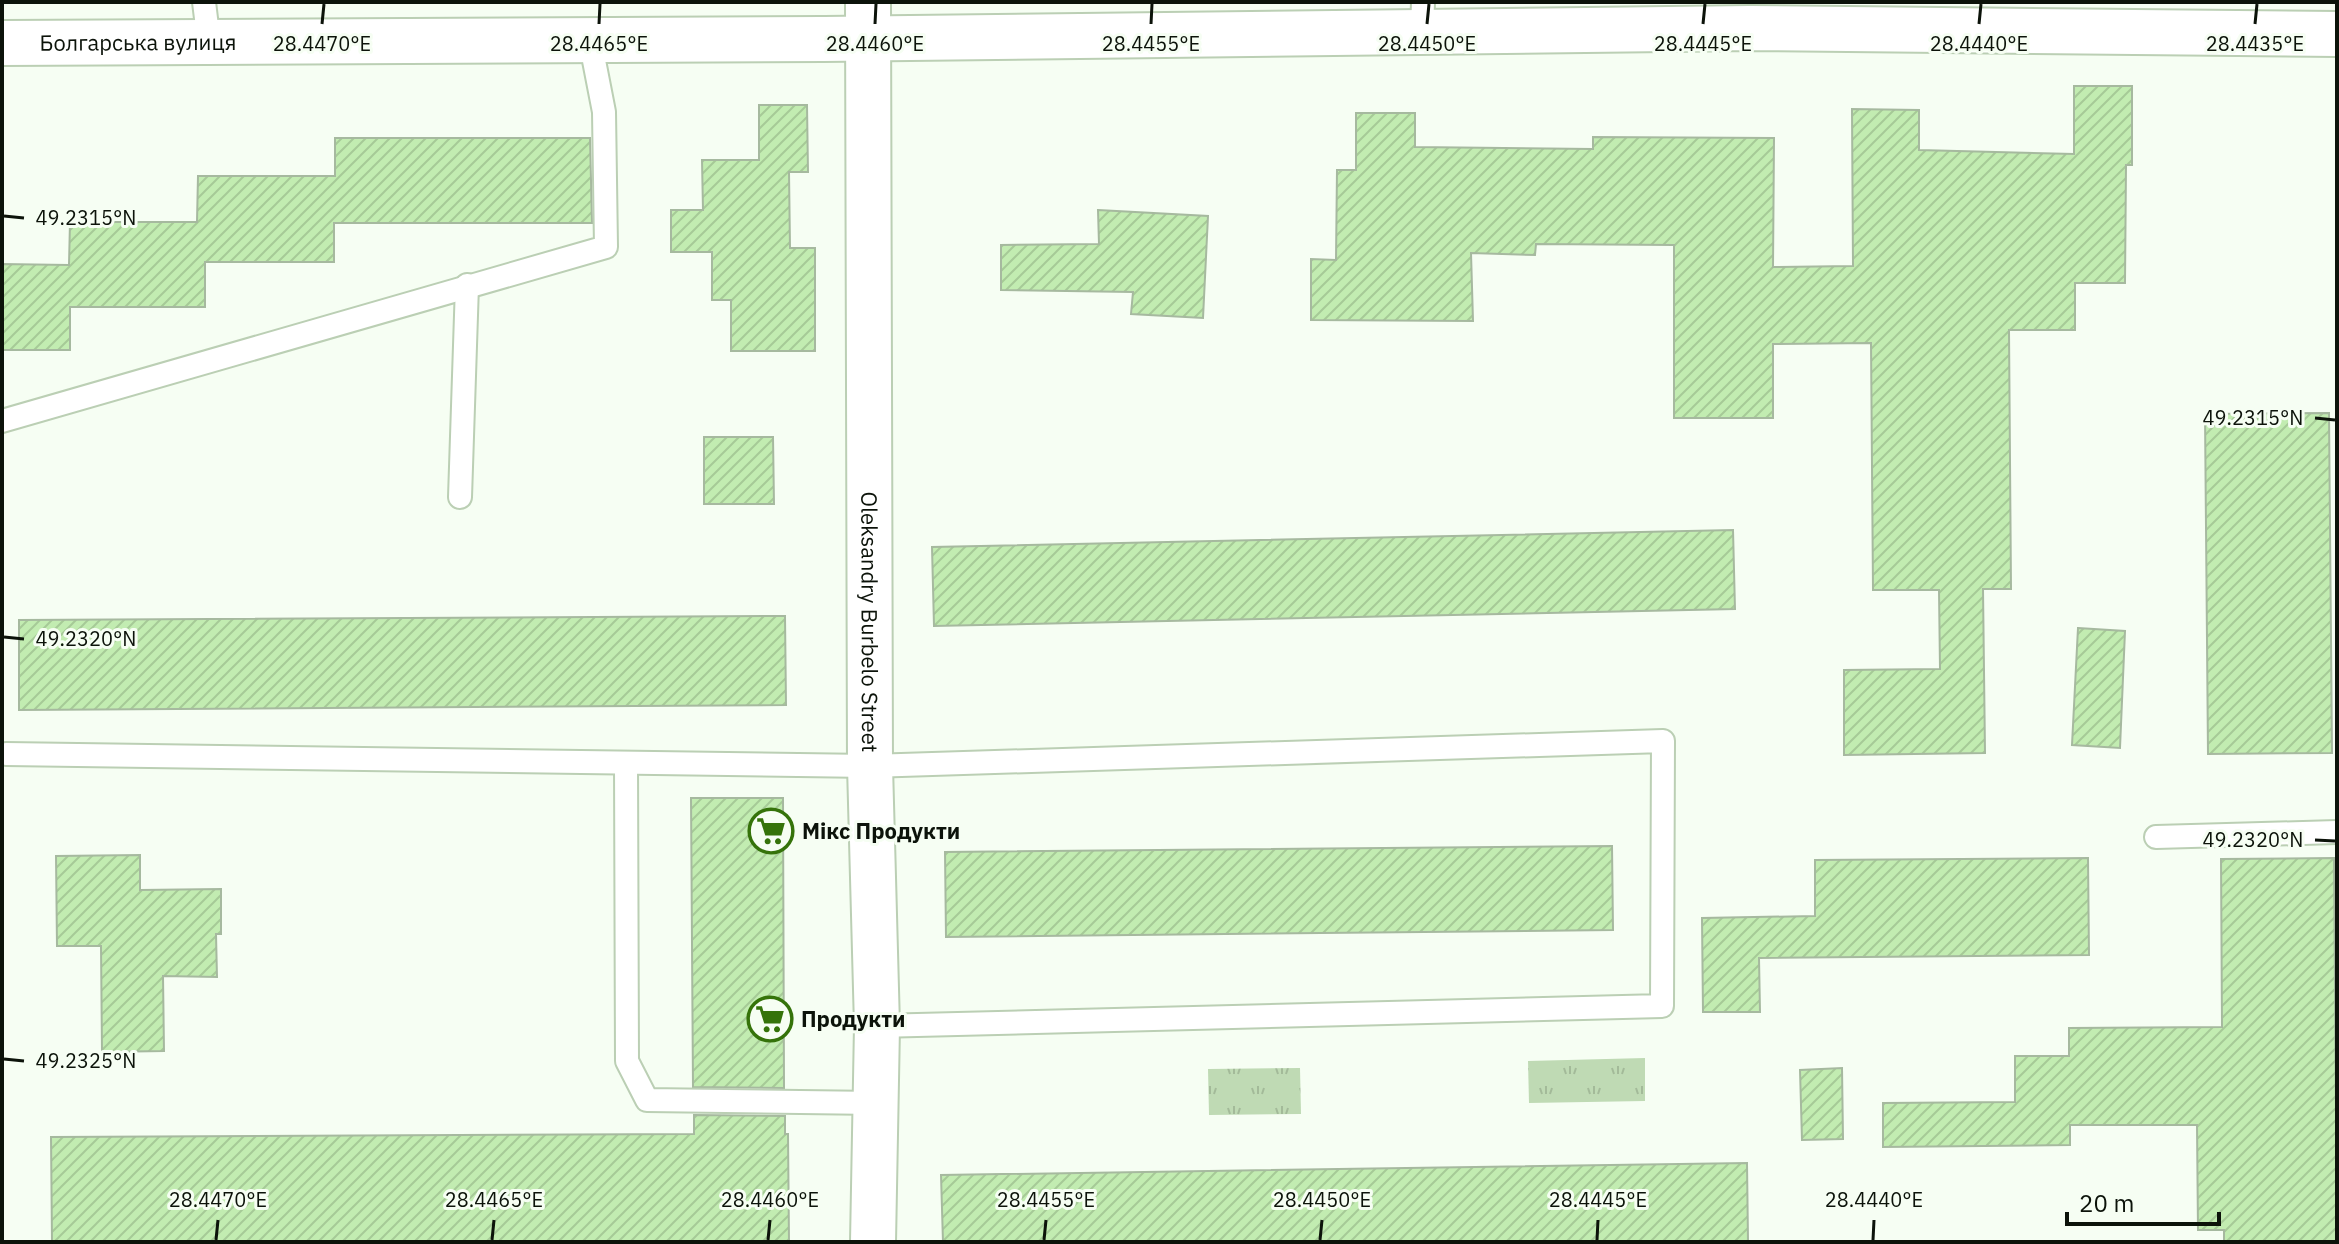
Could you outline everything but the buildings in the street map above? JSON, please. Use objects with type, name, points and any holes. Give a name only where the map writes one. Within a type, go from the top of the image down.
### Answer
[{"type":"street","name":"Болгарська вулиця","points":[[2,43],[207,23],[590,40],[868,20],[1750,15],[2337,34]]},
{"type":"street","name":"Oleksandry Burbelo Street","points":[[868,20],[870,766],[877,1026],[873,1242]]},
{"type":"lane","points":[[2,421],[606,247],[604,112],[590,40]]},
{"type":"lane","points":[[460,497],[467,285]]},
{"type":"lane","points":[[6,754],[870,766],[1663,741],[1662,1006],[877,1026]]},
{"type":"lane","points":[[626,763],[627,1061],[647,1100],[877,1103]]},
{"type":"lane","points":[[2156,837],[2337,832]]},
{"type":"green space","points":[[1645,1058],[1645,1101],[1529,1103],[1528,1061]]},
{"type":"green space","points":[[1300,1068],[1301,1114],[1209,1115],[1208,1069]]},
{"type":"place","name":"Мікс Продукти","points":[[771,831]]},
{"type":"place","name":"Продукти","points":[[770,1019]]}]
